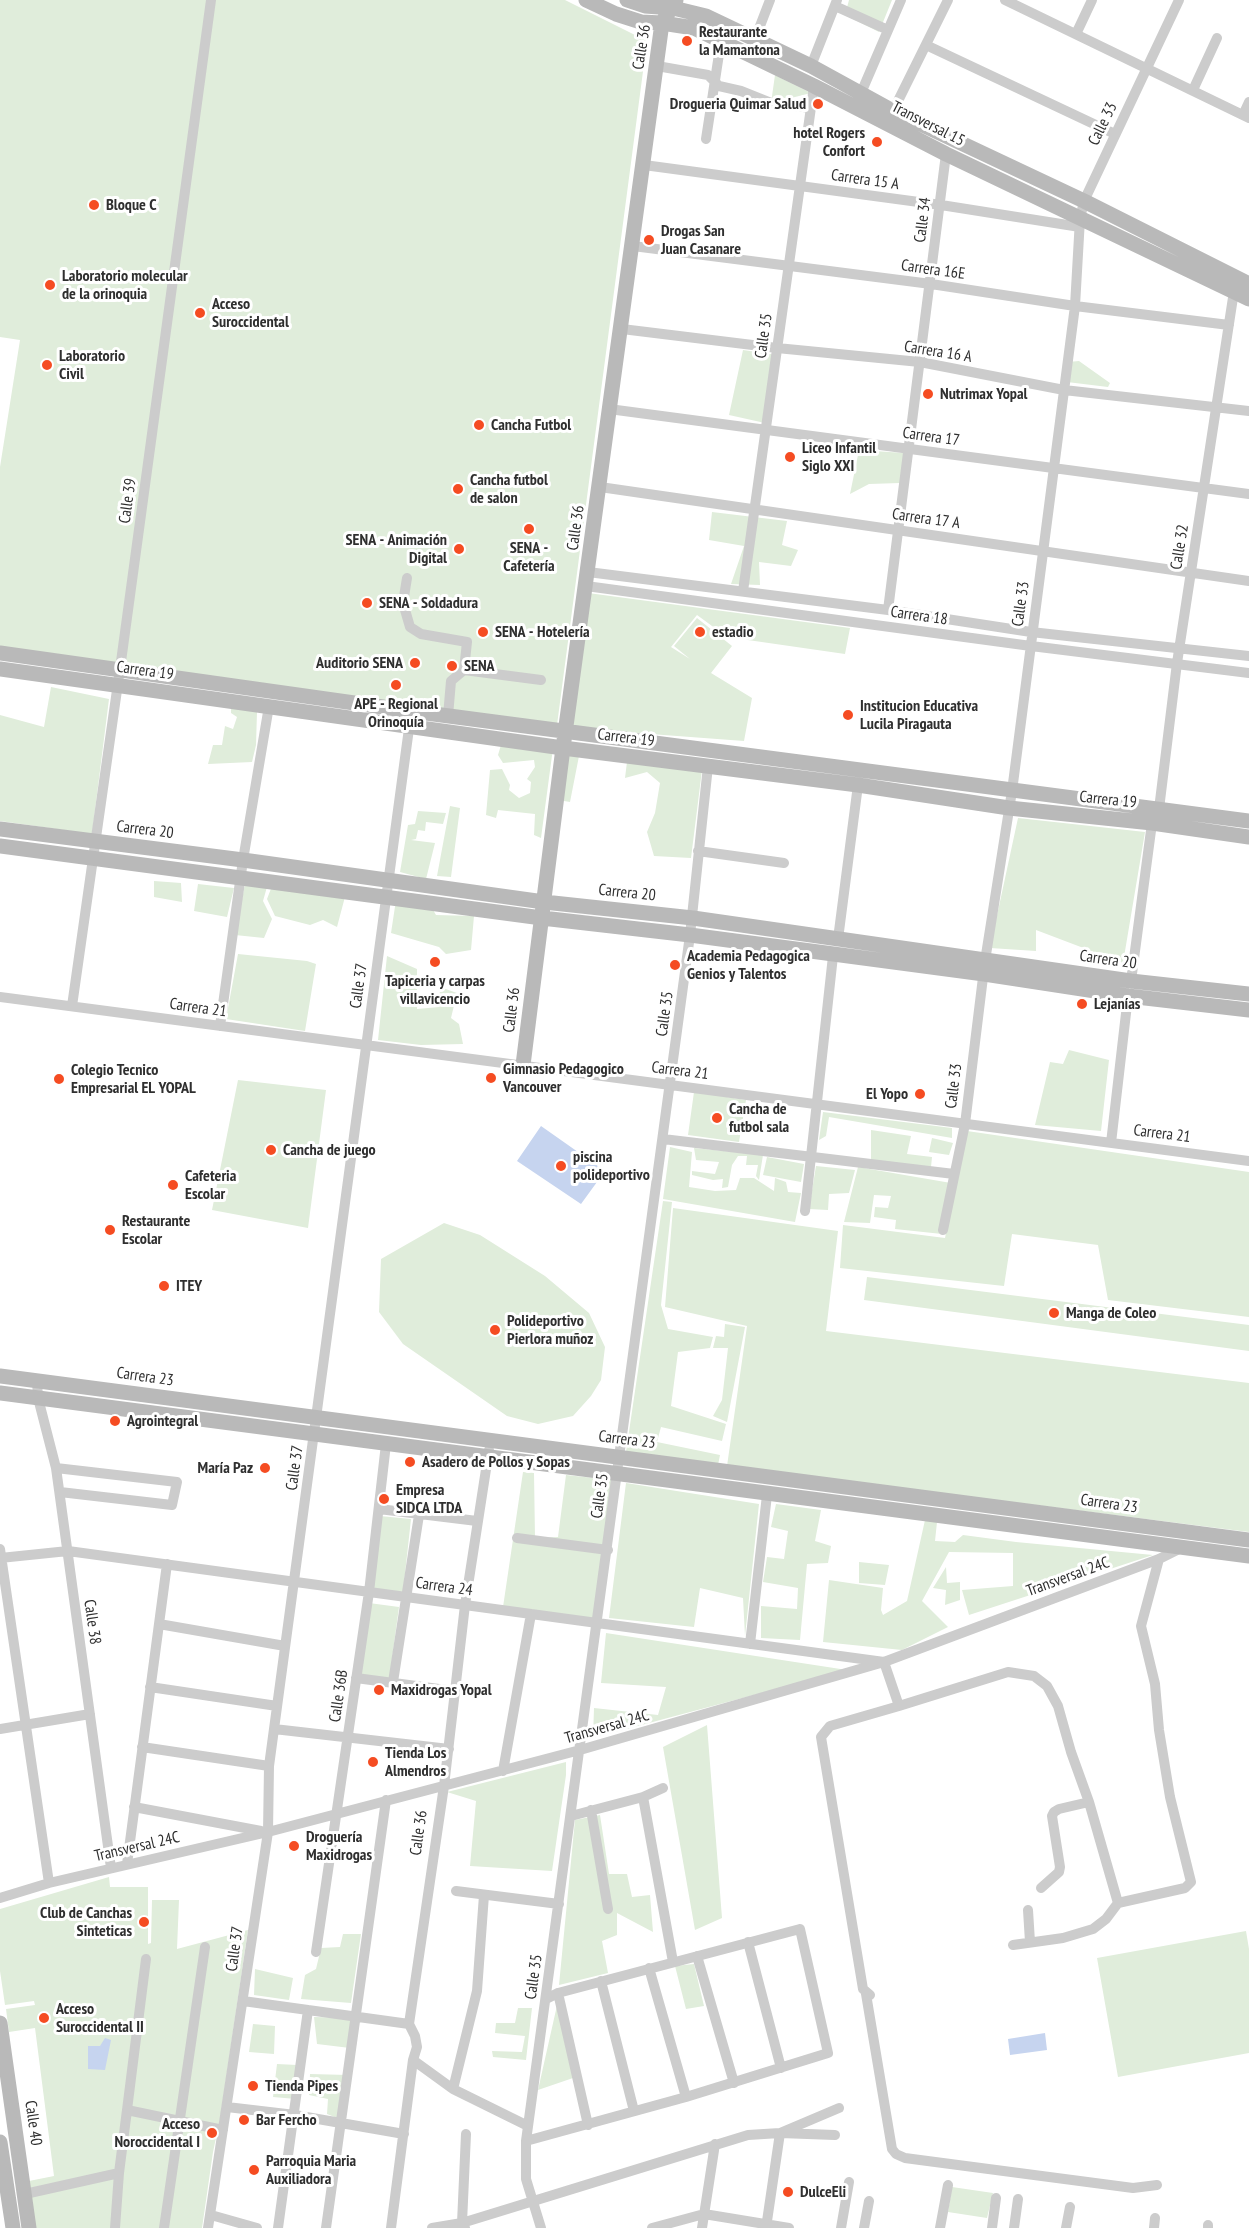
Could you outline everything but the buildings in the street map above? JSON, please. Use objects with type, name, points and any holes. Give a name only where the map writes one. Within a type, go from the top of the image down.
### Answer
[{"type":"main road","name":"Transversal 15","points":[[586,0],[616,14],[641,22],[694,28],[814,86],[1080,223],[1249,299]]},
{"type":"main road","name":"Transversal 15","points":[[627,0],[645,6],[675,4],[706,16],[811,66],[893,111],[1084,201],[1249,284]]},
{"type":"main road","name":"Calle 36","points":[[523,1065],[563,748],[662,23],[675,4]]},
{"type":"main road","name":"Carrera 19","points":[[0,653],[448,716],[1249,821]]},
{"type":"main road","name":"Carrera 19","points":[[0,669],[563,748],[858,785],[1009,808],[1152,823],[1249,837]]},
{"type":"main road","name":"Carrera 20","points":[[0,829],[544,902],[693,918],[838,939],[985,968],[1129,989],[1249,1010]]},
{"type":"main road","name":"Carrera 20","points":[[0,846],[386,898],[690,935],[833,956],[985,968]]},
{"type":"main road","name":"Carrera 20","points":[[1129,989],[1249,994]]},
{"type":"main road","name":"Carrera 23","points":[[0,1376],[1249,1540]]},
{"type":"main road","name":"Carrera 23","points":[[0,1393],[767,1495],[1249,1556]]},
{"type":"main road","name":"Calle 40","points":[[0,2023],[29,2228]]},
{"type":"main road","points":[[0,2142],[13,2228]]},
{"type":"street","name":"Calle 39","points":[[72,1006],[211,0]]},
{"type":"street","points":[[755,39],[770,0]]},
{"type":"street","points":[[861,93],[901,0]]},
{"type":"street","points":[[893,111],[948,0]]},
{"type":"street","points":[[1005,0],[1246,116],[1249,102]]},
{"type":"street","points":[[1076,34],[1092,0]]},
{"type":"street","name":"Calle 33","points":[[943,1230],[965,1124],[985,968],[1012,791],[1075,306],[1080,223],[1084,201],[1179,0]]},
{"type":"street","points":[[811,66],[836,3],[888,30]]},
{"type":"street","points":[[1193,90],[1217,39]]},
{"type":"street","points":[[706,139],[721,41]]},
{"type":"street","points":[[926,45],[1115,134]]},
{"type":"street","points":[[657,66],[708,75],[714,84],[760,97],[771,103],[811,108]]},
{"type":"street","name":"Calle 35","points":[[743,591],[814,86]]},
{"type":"street","name":"Calle 34","points":[[888,610],[946,154]]},
{"type":"street","name":"Carrera 15 A","points":[[644,165],[1080,223]]},
{"type":"street","name":"Carrera 16E","points":[[633,246],[1229,325]]},
{"type":"street","name":"Calle 32","points":[[1160,809],[1179,647],[1234,291]]},
{"type":"street","name":"Carrera 16 A","points":[[622,329],[777,348],[920,362],[1064,390],[1249,411]]},
{"type":"street","name":"Carrera 17","points":[[609,409],[1249,494]]},
{"type":"street","name":"Carrera 17 A","points":[[600,487],[1249,581]]},
{"type":"street","points":[[407,579],[403,603],[410,627],[421,634],[467,642],[464,670],[451,681],[448,716]]},
{"type":"street","name":"Carrera 18","points":[[587,579],[743,591],[1031,632],[1249,656]]},
{"type":"street","name":"Carrera 18","points":[[587,579],[1031,646],[1249,673]]},
{"type":"street","points":[[464,670],[541,680]]},
{"type":"street","points":[[220,1026],[243,860],[269,706]]},
{"type":"street","name":"Calle 37","points":[[208,2228],[267,1832],[269,1766],[411,711]]},
{"type":"street","name":"Calle 35","points":[[540,2228],[526,2179],[526,2140],[693,918],[708,766]]},
{"type":"street","points":[[838,939],[858,785]]},
{"type":"street","points":[[1111,1143],[1152,823]]},
{"type":"street","points":[[698,851],[784,863]]},
{"type":"street","points":[[805,1211],[833,956]]},
{"type":"street","name":"Carrera 21","points":[[0,997],[1249,1161]]},
{"type":"street","points":[[663,1139],[954,1174]]},
{"type":"street","name":"Calle 38","points":[[37,1380],[38,1398],[60,1492],[111,1868]]},
{"type":"street","name":"Calle 36","points":[[391,2228],[413,2060],[417,2047],[409,2024],[444,1786],[465,1605],[490,1440]]},
{"type":"street","name":"Calle 36B","points":[[316,1952],[369,1592],[386,1444]]},
{"type":"street","points":[[56,1468],[177,1482],[172,1504],[60,1492]]},
{"type":"street","points":[[750,1644],[767,1495]]},
{"type":"street","points":[[379,1509],[477,1521]]},
{"type":"street","points":[[393,1682],[419,1515]]},
{"type":"street","name":"Transversal 24C","points":[[0,1898],[49,1883],[267,1832],[503,1771],[884,1662],[1159,1558],[1208,1535]]},
{"type":"street","points":[[517,1538],[608,1550]]},
{"type":"street","name":"Carrera 24","points":[[0,1555],[68,1551],[884,1662]]},
{"type":"street","points":[[0,1555],[49,1883]]},
{"type":"street","points":[[1013,1945],[1063,1938],[1093,1929],[1106,1919],[1118,1903],[1185,1888],[1191,1882],[1170,1797],[1159,1730],[1155,1684],[1141,1626],[1159,1558]]},
{"type":"street","points":[[126,1864],[167,1564]]},
{"type":"street","points":[[503,1771],[531,1614]]},
{"type":"street","points":[[159,1624],[285,1646]]},
{"type":"street","points":[[884,1662],[899,1706]]},
{"type":"street","points":[[1118,1903],[1089,1802],[1054,1696],[1040,1679],[1008,1672],[830,1726],[821,1737],[863,1989],[869,1994],[892,2148],[896,2154],[913,2159],[1132,2188],[1157,2185]]},
{"type":"street","points":[[356,1678],[454,1691]]},
{"type":"street","points":[[150,1687],[277,1706]]},
{"type":"street","points":[[0,1729],[90,1714]]},
{"type":"street","points":[[274,1729],[448,1749]]},
{"type":"street","points":[[142,1747],[269,1766]]},
{"type":"street","points":[[571,1816],[643,1797],[663,1788]]},
{"type":"street","points":[[643,1797],[673,1962]]},
{"type":"street","points":[[326,2228],[386,1800]]},
{"type":"street","points":[[1041,1888],[1054,1877],[1060,1867],[1052,1816],[1054,1812],[1089,1802]]},
{"type":"street","points":[[134,1807],[267,1832]]},
{"type":"street","points":[[591,1810],[608,1909]]},
{"type":"street","points":[[456,1891],[559,1904]]},
{"type":"street","points":[[453,2089],[477,1991],[484,1894]]},
{"type":"street","points":[[1028,1911],[1030,1942]]},
{"type":"street","points":[[526,2140],[686,2097],[828,2053],[800,1929],[601,1981],[558,1993],[546,1999]]},
{"type":"street","points":[[748,1942],[781,2068]]},
{"type":"street","points":[[164,2228],[205,1947]]},
{"type":"street","points":[[696,1956],[734,2083]]},
{"type":"street","points":[[115,2228],[119,2173],[146,1959]]},
{"type":"street","points":[[649,1968],[686,2097]]},
{"type":"street","points":[[601,1981],[634,2111]]},
{"type":"street","points":[[558,1993],[588,2125]]},
{"type":"street","points":[[243,2001],[409,2024]]},
{"type":"street","points":[[278,2228],[308,2010]]},
{"type":"street","points":[[413,2060],[453,2089],[528,2126]]},
{"type":"street","points":[[227,2107],[295,2115],[404,2134]]},
{"type":"street","points":[[780,2133],[839,2108]]},
{"type":"street","points":[[127,2110],[223,2130]]},
{"type":"street","points":[[766,2227],[780,2133]]},
{"type":"street","points":[[432,2228],[462,2226],[532,2201],[748,2135],[780,2133],[835,2135]]},
{"type":"street","points":[[462,2226],[466,2134]]},
{"type":"street","points":[[702,2228],[715,2144]]},
{"type":"street","points":[[24,2194],[119,2173]]},
{"type":"street","points":[[841,2228],[849,2182]]},
{"type":"street","points":[[940,2228],[948,2185]]},
{"type":"street","points":[[992,2228],[996,2198]]},
{"type":"street","points":[[1014,2228],[1018,2199]]},
{"type":"street","points":[[864,2228],[869,2201]]},
{"type":"street","points":[[1066,2228],[1070,2207]]},
{"type":"street","points":[[652,2228],[704,2214],[766,2227],[789,2228]]},
{"type":"street","points":[[211,2215],[257,2228]]},
{"type":"green space","points":[[0,0],[565,0],[647,41],[557,725],[0,649],[0,467],[20,340],[0,337]]},
{"type":"green space","points":[[849,0],[892,0],[879,32],[845,15]]},
{"type":"green space","points":[[775,75],[811,93],[771,103]]},
{"type":"green space","points":[[743,350],[777,355],[765,423],[729,415]]},
{"type":"green space","points":[[1079,361],[1110,383],[1108,387],[1067,382],[1068,362]]},
{"type":"green space","points":[[859,450],[904,453],[900,483],[869,484],[850,494]]},
{"type":"green space","points":[[712,512],[787,521],[782,545],[798,550],[791,566],[759,562],[760,585],[731,584],[744,546],[709,540]]},
{"type":"green space","points":[[588,593],[850,628],[845,654],[727,637],[697,615],[671,647],[690,659],[674,646],[697,618],[732,646],[711,673],[752,698],[744,741],[570,728]]},
{"type":"green space","points":[[51,687],[109,699],[92,834],[0,821],[0,715],[44,727]]},
{"type":"green space","points":[[231,707],[257,712],[256,745],[252,762],[208,764],[213,745],[222,745],[225,726],[233,729],[237,717],[231,713]]},
{"type":"green space","points":[[501,745],[553,748],[541,838],[534,835],[535,814],[498,810],[496,818],[486,815],[490,770],[502,769],[510,785],[509,790],[519,798],[530,793],[531,782],[527,779],[535,767],[534,760],[503,763],[498,755]]},
{"type":"green space","points":[[566,754],[579,756],[570,802],[558,800]]},
{"type":"green space","points":[[627,762],[702,770],[691,858],[654,856],[647,832],[655,813],[660,783],[647,772],[625,778]]},
{"type":"green space","points":[[450,806],[460,808],[451,877],[437,876]]},
{"type":"green space","points":[[418,811],[446,813],[443,824],[426,822],[425,831],[418,830],[416,839],[411,840],[435,843],[426,879],[400,872],[408,825],[415,824]]},
{"type":"green space","points":[[1018,818],[1145,832],[1123,963],[1036,930],[1036,951],[990,948]]},
{"type":"green space","points":[[154,881],[181,883],[182,902],[154,897]]},
{"type":"green space","points":[[198,884],[234,888],[227,917],[194,911]]},
{"type":"green space","points":[[245,884],[267,887],[263,901],[272,919],[264,938],[235,935]]},
{"type":"green space","points":[[272,886],[346,893],[337,927],[323,920],[310,925],[275,916],[267,899]]},
{"type":"green space","points":[[396,900],[429,903],[436,915],[474,916],[471,950],[446,954],[439,947],[391,933]]},
{"type":"green space","points":[[238,954],[307,961],[316,964],[305,1031],[226,1019]]},
{"type":"green space","points":[[387,956],[417,969],[417,1009],[439,1007],[440,987],[457,993],[451,1018],[459,1024],[463,1044],[421,1045],[378,1040]]},
{"type":"green space","points":[[1069,1050],[1109,1060],[1101,1131],[1035,1125],[1050,1062],[1063,1064]]},
{"type":"green space","name":"Cancha de juego","points":[[238,1080],[326,1090],[308,1228],[212,1210]]},
{"type":"green space","name":"Cancha de futbol sala","points":[[694,1092],[746,1100],[739,1142],[688,1135]]},
{"type":"green space","points":[[823,1112],[952,1128],[952,1138],[829,1117],[826,1136],[819,1140]]},
{"type":"green space","points":[[871,1130],[911,1136],[907,1154],[932,1157],[931,1167],[871,1161]]},
{"type":"green space","points":[[967,1131],[1249,1172],[1249,1317],[1108,1300],[1098,1245],[1012,1234],[1004,1286],[840,1268],[843,1225],[945,1238]]},
{"type":"green space","points":[[932,1138],[953,1143],[949,1155],[929,1152]]},
{"type":"green space","points":[[670,1147],[692,1152],[689,1187],[715,1191],[736,1190],[740,1178],[754,1178],[774,1191],[775,1178],[786,1182],[788,1192],[801,1193],[795,1222],[663,1199]]},
{"type":"green space","points":[[694,1148],[763,1155],[759,1180],[756,1176],[758,1165],[746,1165],[747,1156],[738,1156],[732,1165],[728,1187],[722,1188],[723,1179],[713,1180],[692,1175],[692,1171],[715,1174],[719,1162],[696,1160]]},
{"type":"green space","points":[[767,1157],[804,1164],[801,1182],[763,1175]]},
{"type":"green space","points":[[816,1166],[855,1170],[849,1193],[829,1194],[828,1210],[809,1209]]},
{"type":"green space","points":[[858,1167],[951,1183],[942,1234],[895,1229],[896,1220],[874,1217],[875,1207],[888,1208],[891,1196],[874,1195],[870,1223],[844,1222]]},
{"type":"green space","points":[[663,1201],[672,1202],[661,1305],[668,1329],[713,1337],[710,1348],[678,1352],[671,1406],[726,1424],[722,1441],[661,1427],[657,1442],[720,1455],[718,1465],[626,1452]]},
{"type":"green space","points":[[673,1208],[838,1231],[826,1331],[1249,1383],[1249,1532],[727,1466],[747,1326],[665,1307]]},
{"type":"green space","name":"Polideportivo Pierlora muñoz","points":[[444,1223],[480,1235],[545,1276],[589,1313],[605,1347],[601,1380],[591,1396],[573,1416],[538,1424],[507,1416],[403,1344],[379,1312],[381,1259]]},
{"type":"green space","name":"Manga de Coleo","points":[[867,1277],[1249,1325],[1249,1351],[864,1300]]},
{"type":"green space","points":[[725,1324],[745,1327],[727,1422],[713,1416],[722,1400],[728,1348],[713,1348],[716,1336],[724,1337]]},
{"type":"green space","points":[[523,1472],[534,1473],[535,1538],[558,1537],[566,1475],[612,1480],[593,1619],[503,1607]]},
{"type":"green space","points":[[626,1483],[759,1504],[745,1636],[743,1598],[700,1588],[694,1627],[609,1618]]},
{"type":"green space","points":[[776,1504],[821,1510],[815,1541],[831,1546],[828,1563],[807,1564],[800,1640],[761,1638],[761,1606],[797,1609],[798,1588],[763,1582],[767,1557],[784,1559],[788,1531],[771,1527]]},
{"type":"green space","points":[[380,1516],[411,1519],[403,1592],[372,1589]]},
{"type":"green space","points":[[925,1520],[937,1522],[935,1541],[955,1542],[963,1535],[1153,1555],[969,1615],[962,1590],[1013,1586],[1013,1553],[949,1552],[922,1601],[948,1627],[902,1650],[823,1642],[829,1580],[883,1588],[881,1610],[883,1615],[907,1601]]},
{"type":"green space","points":[[859,1562],[889,1565],[885,1585],[859,1583]]},
{"type":"green space","points":[[946,1567],[947,1583],[960,1582],[960,1600],[945,1605],[946,1590],[933,1588]]},
{"type":"green space","points":[[369,1603],[399,1607],[389,1681],[359,1677]]},
{"type":"green space","points":[[606,1633],[847,1670],[593,1738],[594,1708],[658,1715],[666,1687],[601,1683]]},
{"type":"green space","points":[[707,1725],[722,1918],[695,1930],[663,1747]]},
{"type":"green space","points":[[566,1762],[552,1871],[470,1866],[476,1801],[447,1792]]},
{"type":"green space","points":[[600,1815],[609,1874],[627,1874],[632,1897],[650,1895],[653,1932],[617,1913],[617,1935],[602,1941],[608,1973],[559,1985],[575,1820]]},
{"type":"green space","points":[[109,1877],[110,1887],[148,1887],[148,1944],[151,1943],[152,1900],[179,1900],[177,1949],[248,1930],[202,2228],[34,2228],[29,2181],[54,2176],[35,2028],[9,2032],[6,2009],[35,2005],[34,2001],[5,2005],[0,1971],[0,1909]]},
{"type":"green space","points":[[1246,1931],[1249,1949],[1249,2053],[1118,2077],[1097,1958]]},
{"type":"green space","points":[[343,1934],[361,1934],[351,2003],[301,1999],[305,1975],[316,1969],[321,1948],[340,1947]]},
{"type":"green space","points":[[694,1964],[704,2006],[686,2009],[675,1966]]},
{"type":"green space","points":[[255,1969],[293,1978],[289,2000],[254,1995]]},
{"type":"green space","points":[[558,2001],[573,2078],[538,2090]]},
{"type":"green space","points":[[518,2008],[532,2008],[526,2060],[493,2057],[492,2051],[522,2052],[525,2036],[495,2033],[496,2023],[515,2023]]},
{"type":"green space","points":[[314,2017],[352,2018],[350,2048],[317,2044]]},
{"type":"green space","points":[[253,2024],[275,2026],[274,2054],[249,2052]]},
{"type":"green space","points":[[277,2064],[297,2065],[296,2099],[273,2097]]},
{"type":"green space","points":[[310,2074],[348,2075],[342,2120],[327,2114],[328,2099],[309,2095]]},
{"type":"green space","points":[[952,2187],[993,2193],[987,2218],[948,2212]]},
{"type":"water","name":"piscina polideportivo","points":[[541,1126],[605,1171],[581,1204],[517,1161]]},
{"type":"water","points":[[1045,2033],[1047,2050],[1010,2055],[1008,2039]]},
{"type":"water","points":[[105,2038],[111,2040],[105,2070],[88,2069],[88,2046],[100,2046]]},
{"type":"place","name":"Restaurante la Mamantona","points":[[687,41]]},
{"type":"place","name":"Drogueria Quimar Salud","points":[[818,104]]},
{"type":"place","name":"hotel Rogers Confort","points":[[877,142]]},
{"type":"place","name":"Bloque C","points":[[94,205]]},
{"type":"place","name":"Drogas San Juan Casanare","points":[[649,240]]},
{"type":"place","name":"Laboratorio molecular de la orinoquia","points":[[50,285]]},
{"type":"place","name":"Acceso Suroccidental","points":[[200,313]]},
{"type":"place","name":"Laboratorio Civil","points":[[47,365]]},
{"type":"place","name":"Nutrimax Yopal","points":[[928,394]]},
{"type":"place","name":"Cancha Futbol","points":[[479,425]]},
{"type":"place","name":"Liceo Infantil Siglo XXI","points":[[790,457]]},
{"type":"place","name":"Cancha futbol de salon","points":[[458,489]]},
{"type":"place","name":"SENA - Cafetería","points":[[529,529]]},
{"type":"place","name":"SENA - Animación Digital","points":[[459,549]]},
{"type":"place","name":"SENA - Soldadura","points":[[367,603]]},
{"type":"place","name":"SENA - Hotelería","points":[[483,632]]},
{"type":"place","name":"estadio","points":[[700,632]]},
{"type":"place","name":"Auditorio SENA","points":[[415,663]]},
{"type":"place","name":"SENA","points":[[452,666]]},
{"type":"place","name":"APE - Regional Orinoquía","points":[[396,685]]},
{"type":"place","name":"Institucion Educativa Lucila Piragauta","points":[[848,715]]},
{"type":"place","name":"Tapiceria y carpas villavicencio","points":[[435,962]]},
{"type":"place","name":"Academia Pedagogica Genios y Talentos","points":[[675,965]]},
{"type":"place","name":"Lejanías","points":[[1082,1004]]},
{"type":"place","name":"Gimnasio Pedagogico Vancouver","points":[[491,1078]]},
{"type":"place","name":"Colegio Tecnico Empresarial EL YOPAL","points":[[59,1079]]},
{"type":"place","name":"El Yopo","points":[[920,1094]]},
{"type":"place","name":"Cancha de futbol sala","points":[[717,1118]]},
{"type":"place","name":"Cancha de juego","points":[[271,1150]]},
{"type":"place","name":"piscina polideportivo","points":[[561,1166]]},
{"type":"place","name":"Cafeteria Escolar","points":[[173,1185]]},
{"type":"place","name":"Restaurante Escolar","points":[[110,1230]]},
{"type":"place","name":"ITEY","points":[[164,1286]]},
{"type":"place","name":"Manga de Coleo","points":[[1054,1313]]},
{"type":"place","name":"Polideportivo Pierlora muñoz","points":[[495,1330]]},
{"type":"place","name":"Agrointegral","points":[[115,1421]]},
{"type":"place","name":"Asadero de Pollos y Sopas","points":[[410,1462]]},
{"type":"place","name":"María Paz","points":[[265,1468]]},
{"type":"place","name":"Empresa SIDCA LTDA","points":[[384,1499]]},
{"type":"place","name":"Maxidrogas Yopal","points":[[379,1690]]},
{"type":"place","name":"Tienda Los Almendros","points":[[373,1762]]},
{"type":"place","name":"Droguería Maxidrogas","points":[[294,1846]]},
{"type":"place","name":"Club de Canchas Sinteticas","points":[[144,1922]]},
{"type":"place","name":"Acceso Suroccidental II","points":[[44,2018]]},
{"type":"place","name":"Tienda Pipes","points":[[253,2086]]},
{"type":"place","name":"Bar Fercho","points":[[244,2120]]},
{"type":"place","name":"Acceso Noroccidental I","points":[[212,2133]]},
{"type":"place","name":"Parroquia Maria Auxiliadora","points":[[254,2170]]},
{"type":"place","name":"DulceEli","points":[[788,2192]]}]
